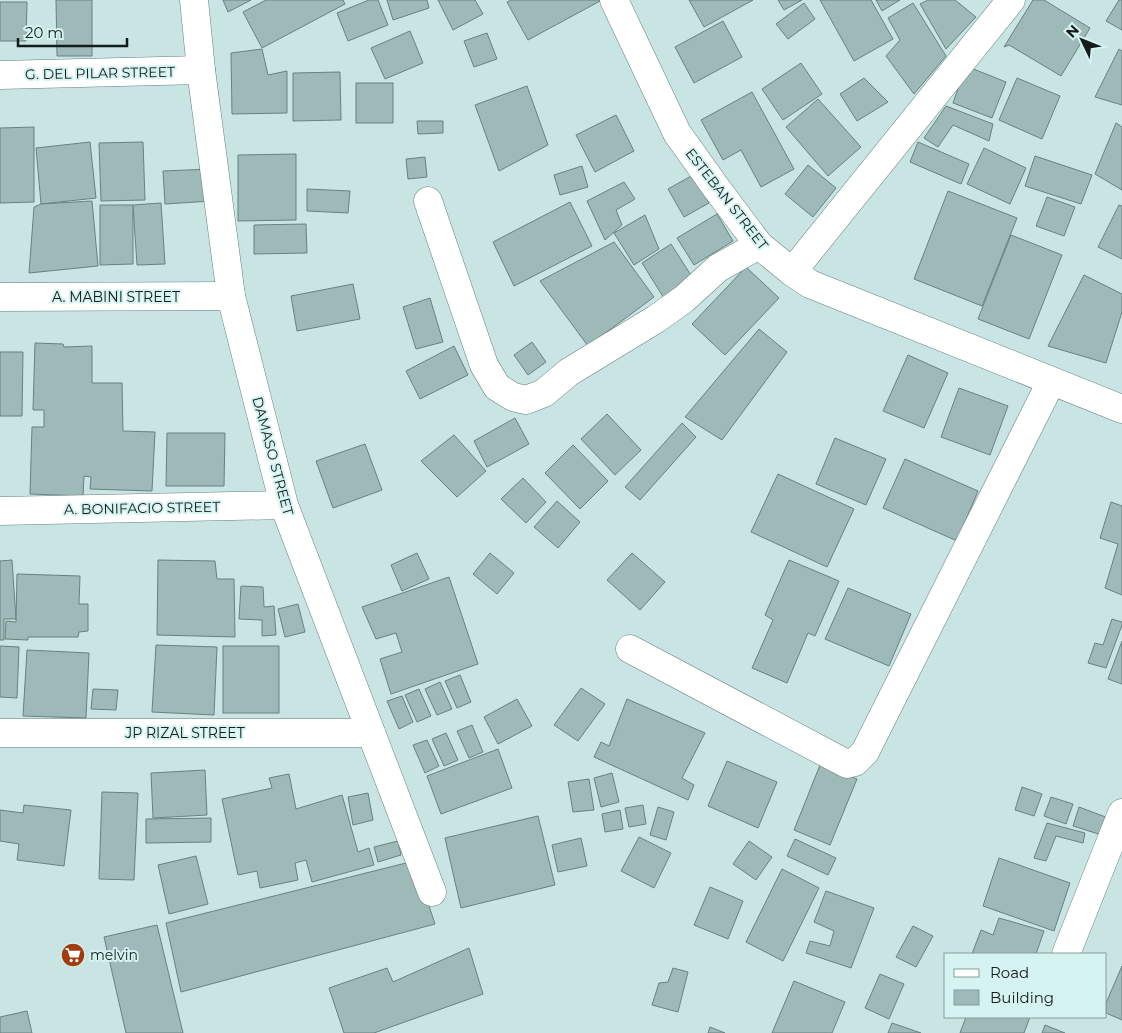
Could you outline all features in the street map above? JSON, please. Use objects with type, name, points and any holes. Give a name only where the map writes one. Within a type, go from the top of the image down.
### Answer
[{"type":"street","name":"DAMASO STREET","points":[[194,0],[201,70],[231,296],[284,505],[432,892]]},
{"type":"street","name":"ESTEBAN STREET","points":[[614,0],[677,133],[759,245],[792,272],[810,284],[1122,409]]},
{"type":"street","points":[[792,272],[1011,0]]},
{"type":"street","name":"G. DEL PILAR STREET","points":[[0,76],[201,70]]},
{"type":"street","points":[[428,201],[484,365],[497,387],[513,397],[526,400],[544,393],[569,372],[656,319],[684,299],[718,268],[759,245]]},
{"type":"street","name":"A. MABINI STREET","points":[[0,297],[231,296]]},
{"type":"street","points":[[630,650],[847,764],[855,762],[864,752],[1051,382]]},
{"type":"street","name":"A. BONIFACIO STREET","points":[[0,510],[284,505]]},
{"type":"street","name":"JP RIZAL STREET","points":[[0,733],[370,733]]},
{"type":"street","points":[[1066,953],[1122,813]]},
{"type":"building","points":[[56,0],[92,0],[92,56],[57,56]]},
{"type":"building","points":[[223,0],[251,0],[228,12]]},
{"type":"building","points":[[266,0],[343,0],[345,4],[262,48],[243,12]]},
{"type":"building","points":[[369,0],[378,0],[388,25],[348,41],[337,13]]},
{"type":"building","points":[[387,0],[427,0],[429,8],[393,20]]},
{"type":"building","points":[[438,0],[475,0],[483,14],[453,30]]},
{"type":"building","points":[[511,0],[600,1],[528,40],[507,2]]},
{"type":"building","points":[[689,0],[753,0],[704,27]]},
{"type":"building","points":[[778,0],[802,0],[784,10]]},
{"type":"building","points":[[820,0],[871,0],[893,39],[854,61]]},
{"type":"building","points":[[876,0],[900,0],[882,11]]},
{"type":"building","points":[[928,0],[955,0],[976,17],[946,49],[920,4]]},
{"type":"building","points":[[1033,0],[1044,0],[1090,28],[1061,76],[1009,45],[1004,47]]},
{"type":"building","points":[[1119,0],[1122,0],[1122,30],[1106,21]]},
{"type":"building","points":[[0,2],[27,2],[26,41],[0,41]]},
{"type":"building","points":[[804,3],[815,19],[788,39],[776,24]]},
{"type":"building","points":[[913,3],[946,56],[914,94],[886,56],[900,40],[888,18]]},
{"type":"building","points":[[723,21],[742,57],[694,83],[675,47]]},
{"type":"building","points":[[410,31],[423,63],[385,79],[371,48]]},
{"type":"building","points":[[487,33],[497,59],[474,67],[464,41]]},
{"type":"building","points":[[262,49],[268,75],[287,71],[287,113],[232,114],[231,53]]},
{"type":"building","points":[[1119,49],[1122,51],[1122,105],[1095,97]]},
{"type":"building","points":[[801,63],[822,94],[783,120],[762,89]]},
{"type":"building","points":[[966,66],[1006,82],[992,118],[953,103]]},
{"type":"building","points":[[340,72],[341,120],[293,121],[293,73]]},
{"type":"building","points":[[864,78],[888,102],[857,121],[840,94]]},
{"type":"building","points":[[1017,78],[1060,96],[1042,139],[999,120]]},
{"type":"building","points":[[356,83],[393,83],[393,123],[356,123]]},
{"type":"building","points":[[527,86],[548,145],[499,171],[475,105]]},
{"type":"building","points":[[752,92],[794,169],[761,187],[741,150],[723,160],[701,120]]},
{"type":"building","points":[[818,99],[861,147],[828,176],[786,127]]},
{"type":"building","points":[[946,106],[993,124],[989,141],[953,125],[938,147],[924,138]]},
{"type":"building","points":[[616,115],[634,151],[595,172],[576,135]]},
{"type":"building","points":[[417,121],[443,121],[443,133],[418,134]]},
{"type":"building","points":[[1116,123],[1122,127],[1122,190],[1095,174]]},
{"type":"building","points":[[34,127],[34,202],[0,203],[0,128]]},
{"type":"building","points":[[90,142],[96,198],[41,204],[36,148]]},
{"type":"building","points":[[143,142],[145,200],[101,201],[99,143]]},
{"type":"building","points":[[918,142],[969,164],[961,184],[910,162]]},
{"type":"building","points":[[984,148],[1026,168],[1010,204],[967,184]]},
{"type":"building","points":[[296,154],[296,220],[238,221],[238,155]]},
{"type":"building","points":[[1035,156],[1092,175],[1081,204],[1025,186]]},
{"type":"building","points":[[425,157],[427,177],[408,179],[406,159]]},
{"type":"building","points":[[808,165],[836,188],[813,217],[785,194]]},
{"type":"building","points":[[582,166],[588,187],[560,195],[554,175]]},
{"type":"building","points":[[210,169],[212,201],[165,204],[163,171]]},
{"type":"building","points":[[693,175],[709,203],[684,217],[668,189]]},
{"type":"building","points":[[624,182],[635,199],[616,210],[622,225],[605,240],[587,201]]},
{"type":"building","points":[[307,189],[350,191],[348,213],[307,211]]},
{"type":"building","points":[[948,191],[1017,218],[982,306],[914,279]]},
{"type":"building","points":[[1047,197],[1075,207],[1064,236],[1036,226]]},
{"type":"building","points":[[92,201],[98,266],[29,273],[34,207],[41,204]]},
{"type":"building","points":[[570,202],[592,246],[514,286],[493,242]]},
{"type":"building","points":[[161,203],[165,264],[137,265],[133,205]]},
{"type":"building","points":[[100,205],[133,205],[133,264],[100,265]]},
{"type":"building","points":[[1119,205],[1122,206],[1122,259],[1098,247]]},
{"type":"building","points":[[717,214],[733,241],[694,265],[677,238]]},
{"type":"building","points":[[645,215],[659,249],[634,265],[614,233]]},
{"type":"building","points":[[306,224],[307,253],[254,254],[254,225]]},
{"type":"building","points":[[1011,235],[1062,255],[1029,339],[978,319]]},
{"type":"building","points":[[614,242],[654,297],[588,346],[540,281]]},
{"type":"building","points":[[671,244],[696,283],[667,303],[642,263]]},
{"type":"building","points":[[746,267],[779,298],[725,355],[692,324]]},
{"type":"building","points":[[1084,275],[1122,294],[1122,312],[1106,363],[1048,346]]},
{"type":"building","points":[[353,284],[360,319],[297,331],[291,296]]},
{"type":"building","points":[[430,298],[443,342],[416,349],[403,307]]},
{"type":"building","points":[[759,329],[787,352],[722,440],[685,417]]},
{"type":"building","points":[[532,342],[546,362],[528,375],[514,355]]},
{"type":"building","points":[[35,343],[63,344],[64,347],[92,346],[92,383],[122,383],[123,431],[155,432],[152,491],[90,489],[91,477],[84,476],[83,496],[30,494],[32,427],[44,427],[44,410],[33,410]]},
{"type":"building","points":[[454,346],[468,375],[420,399],[406,371]]},
{"type":"building","points":[[0,352],[23,352],[22,416],[0,416]]},
{"type":"building","points":[[908,355],[948,373],[924,428],[883,411]]},
{"type":"building","points":[[959,388],[1008,406],[990,455],[941,437]]},
{"type":"building","points":[[607,414],[641,450],[615,475],[581,439]]},
{"type":"building","points":[[515,418],[529,444],[487,467],[474,441]]},
{"type":"building","points":[[682,423],[696,437],[640,500],[625,487]]},
{"type":"building","points":[[167,433],[225,433],[224,486],[166,486]]},
{"type":"building","points":[[454,435],[486,471],[457,497],[421,461]]},
{"type":"building","points":[[835,438],[886,459],[866,505],[816,484]]},
{"type":"building","points":[[365,444],[382,490],[333,508],[316,461]]},
{"type":"building","points":[[573,445],[608,481],[580,509],[545,473]]},
{"type":"building","points":[[905,459],[978,491],[957,541],[883,508]]},
{"type":"building","points":[[778,474],[854,509],[827,567],[751,532]]},
{"type":"building","points":[[523,478],[546,502],[526,523],[501,499]]},
{"type":"building","points":[[557,501],[580,522],[558,548],[534,527]]},
{"type":"building","points":[[1111,502],[1122,506],[1122,595],[1105,588],[1118,544],[1100,538]]},
{"type":"building","points":[[417,553],[429,579],[402,591],[391,565]]},
{"type":"building","points":[[490,553],[514,573],[497,594],[473,574]]},
{"type":"building","points":[[632,553],[665,582],[640,610],[607,580]]},
{"type":"building","points":[[12,560],[16,619],[4,619],[4,640],[0,640],[0,561]]},
{"type":"building","points":[[158,560],[215,561],[217,579],[234,579],[235,637],[157,635]]},
{"type":"building","points":[[789,560],[839,581],[815,636],[808,633],[787,683],[752,668],[773,620],[765,615]]},
{"type":"building","points":[[17,574],[80,576],[79,604],[88,604],[88,631],[79,632],[78,637],[28,637],[28,640],[5,639],[6,621],[16,622]]},
{"type":"building","points":[[449,577],[478,664],[391,694],[380,659],[402,652],[396,633],[376,639],[362,607]]},
{"type":"building","points":[[241,586],[263,587],[264,607],[274,606],[276,635],[262,636],[262,620],[239,619]]},
{"type":"building","points":[[848,588],[911,614],[889,666],[825,639]]},
{"type":"building","points":[[298,604],[305,632],[285,637],[278,609]]},
{"type":"building","points":[[1112,619],[1122,622],[1122,625],[1106,668],[1088,663],[1095,643],[1103,645]]},
{"type":"building","points":[[1122,641],[1122,684],[1108,679]]},
{"type":"building","points":[[156,645],[217,647],[214,715],[152,712]]},
{"type":"building","points":[[0,646],[19,647],[17,698],[0,697]]},
{"type":"building","points":[[223,646],[279,646],[279,713],[223,713]]},
{"type":"building","points":[[27,650],[89,653],[86,718],[23,716]]},
{"type":"building","points":[[460,675],[471,702],[457,708],[445,681]]},
{"type":"building","points":[[440,682],[452,709],[437,715],[425,689]]},
{"type":"building","points":[[581,688],[605,704],[578,741],[554,725]]},
{"type":"building","points":[[93,689],[118,690],[116,710],[91,709]]},
{"type":"building","points":[[419,689],[431,716],[417,722],[405,695]]},
{"type":"building","points":[[402,696],[413,722],[399,729],[387,701]]},
{"type":"building","points":[[517,699],[532,726],[498,744],[484,717]]},
{"type":"building","points":[[627,699],[705,733],[682,778],[694,785],[688,800],[594,757],[601,742],[609,746]]},
{"type":"building","points":[[472,725],[483,752],[469,758],[457,731]]},
{"type":"building","points":[[446,733],[458,760],[444,766],[432,739]]},
{"type":"building","points":[[427,740],[439,766],[425,773],[413,745]]},
{"type":"building","points":[[498,749],[512,788],[441,814],[427,776]]},
{"type":"building","points":[[727,761],[777,782],[758,828],[708,806]]},
{"type":"building","points":[[820,765],[857,779],[830,845],[794,830]]},
{"type":"building","points":[[205,770],[207,815],[153,818],[151,773]]},
{"type":"building","points":[[612,773],[619,802],[601,807],[594,778]]},
{"type":"building","points":[[289,774],[296,809],[342,795],[358,852],[369,848],[374,865],[312,882],[306,860],[295,863],[298,880],[260,888],[257,871],[238,875],[222,799],[272,788],[269,778]]},
{"type":"building","points":[[589,779],[594,810],[573,812],[568,782]]},
{"type":"building","points":[[1022,787],[1042,794],[1034,816],[1015,810]]},
{"type":"building","points":[[102,792],[138,793],[134,880],[99,879]]},
{"type":"building","points":[[368,793],[373,820],[353,825],[348,797]]},
{"type":"building","points":[[1051,797],[1073,804],[1066,824],[1044,816]]},
{"type":"building","points":[[24,805],[71,810],[64,866],[17,860],[19,844],[0,841],[0,810],[23,813]]},
{"type":"building","points":[[643,805],[646,824],[629,827],[625,808]]},
{"type":"building","points":[[658,807],[674,812],[666,840],[650,835]]},
{"type":"building","points":[[1079,807],[1111,819],[1105,836],[1073,826]]},
{"type":"building","points":[[620,810],[623,829],[605,832],[602,814]]},
{"type":"building","points":[[538,816],[555,885],[461,908],[445,838]]},
{"type":"building","points":[[211,818],[211,842],[146,843],[146,819]]},
{"type":"building","points":[[1047,823],[1085,833],[1083,843],[1056,836],[1046,861],[1034,858]]},
{"type":"building","points":[[639,837],[671,853],[654,888],[621,871]]},
{"type":"building","points":[[581,838],[587,866],[558,872],[552,845]]},
{"type":"building","points":[[795,839],[836,858],[828,875],[787,856]]},
{"type":"building","points":[[398,841],[401,855],[378,862],[374,847]]},
{"type":"building","points":[[749,841],[772,857],[756,880],[733,864]]},
{"type":"building","points":[[196,856],[208,904],[169,914],[158,865]]},
{"type":"building","points":[[999,858],[1070,883],[1054,931],[983,906]]},
{"type":"building","points":[[414,861],[435,924],[181,992],[166,923]]},
{"type":"building","points":[[782,869],[819,888],[783,961],[746,942]]},
{"type":"building","points":[[710,887],[743,901],[728,939],[694,925]]},
{"type":"building","points":[[826,891],[874,908],[851,968],[806,953],[810,941],[830,946],[834,931],[814,922]]},
{"type":"building","points":[[999,918],[1044,931],[1036,953],[972,953],[981,930],[993,935]]},
{"type":"building","points":[[157,925],[183,1033],[126,1033],[104,937]]},
{"type":"building","points":[[913,926],[933,936],[916,967],[896,957]]},
{"type":"building","points":[[469,948],[483,994],[374,1033],[344,1033],[329,988],[387,968],[393,982]]},
{"type":"building","points":[[1122,966],[1122,1020],[1107,1013],[1107,1001]]},
{"type":"building","points":[[673,968],[688,972],[678,1012],[652,1005],[659,983],[668,982]]},
{"type":"building","points":[[880,974],[904,984],[889,1019],[865,1008]]},
{"type":"building","points":[[794,981],[845,1002],[832,1033],[772,1033]]},
{"type":"building","points":[[27,1011],[32,1033],[0,1033],[0,1017]]},
{"type":"building","points":[[966,1018],[1030,1018],[1024,1033],[960,1033]]},
{"type":"building","points":[[892,1023],[921,1033],[888,1033]]},
{"type":"building","points":[[1045,1025],[1065,1033],[1042,1033]]},
{"type":"building","points":[[710,1027],[725,1033],[708,1033]]},
{"type":"place","name":"melvin","points":[[73,955]]}]
